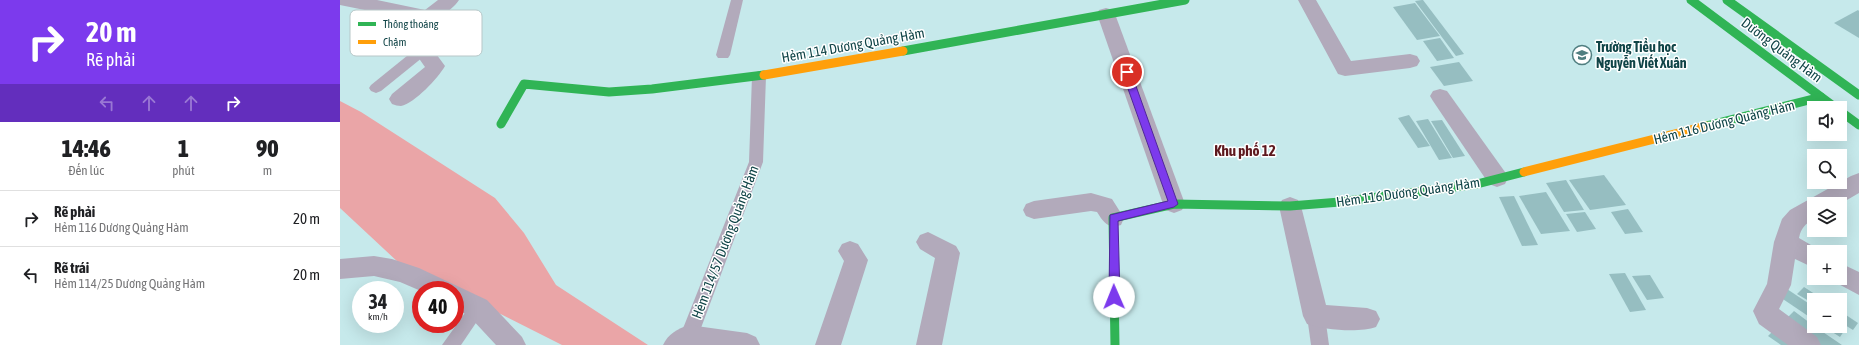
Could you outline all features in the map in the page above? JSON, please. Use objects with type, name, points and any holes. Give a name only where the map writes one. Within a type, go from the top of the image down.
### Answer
[{"type":"street","points":[[349,0],[395,10]]},
{"type":"street","points":[[437,10],[450,0]]},
{"type":"street","name":"Hẻm 114 Dương Quảng Hàm","points":[[501,124],[524,84],[609,92],[652,89],[759,76],[1092,18],[1106,14],[1185,0]]},
{"type":"street","points":[[1307,0],[1344,69],[1410,61]]},
{"type":"street","name":"Dương Quảng Hàm","points":[[1691,0],[1826,101]]},
{"type":"street","name":"Dương Quảng Hàm","points":[[1727,0],[1859,95]]},
{"type":"street","points":[[1106,14],[1174,204]]},
{"type":"street","points":[[399,99],[431,73],[435,66],[428,56]]},
{"type":"street","points":[[1440,96],[1497,178]]},
{"type":"street","name":"Hẻm 116 Dương Quảng Hàm","points":[[1113,218],[1174,204],[1290,206],[1340,202],[1477,184],[1821,97]]},
{"type":"street","points":[[1847,116],[1859,125]]},
{"type":"street","points":[[1833,197],[1859,182]]},
{"type":"street","points":[[1034,210],[1091,202],[1104,205],[1113,218],[1115,345]]},
{"type":"street","points":[[1290,206],[1316,316],[1366,319]]},
{"type":"street","points":[[1807,212],[1798,217],[1790,226],[1779,285],[1765,311],[1768,316],[1808,345]]},
{"type":"street","points":[[928,242],[948,252],[929,345]]},
{"type":"street","points":[[1786,242],[1807,254]]},
{"type":"street","points":[[828,345],[856,260],[850,251]]},
{"type":"street","points":[[340,269],[374,266],[411,275],[424,281]]},
{"type":"street","points":[[1847,277],[1859,284]]},
{"type":"street","points":[[464,301],[478,308],[513,345]]},
{"type":"street","points":[[683,341],[747,345]]},
{"type":"lane","points":[[723,55],[737,0]]},
{"type":"lane","points":[[376,88],[416,56]]},
{"type":"lane","name":"Hẻm 114/57 Dương Quảng Hàm","points":[[683,341],[756,162],[759,76]]},
{"type":"lane","points":[[451,345],[478,308]]},
{"type":"lane","points":[[1316,316],[1320,345]]},
{"type":"shaded area","points":[[340,101],[361,112],[495,198],[524,233],[556,285],[648,345],[562,345],[464,296],[464,281],[435,281],[399,263],[340,208]]},
{"type":"building","points":[[1423,0],[1464,54],[1456,56],[1415,1]]},
{"type":"building","points":[[1415,3],[1440,36],[1417,40],[1393,7]]},
{"type":"building","points":[[1858,10],[1859,11],[1859,38],[1834,23]]},
{"type":"building","points":[[1440,38],[1454,58],[1437,61],[1423,41]]},
{"type":"building","points":[[1459,62],[1473,81],[1444,86],[1430,67]]},
{"type":"building","points":[[1409,115],[1430,146],[1418,148],[1398,118]]},
{"type":"building","points":[[1428,119],[1452,158],[1439,160],[1416,121]]},
{"type":"building","points":[[1442,120],[1465,156],[1453,158],[1431,121]]},
{"type":"building","points":[[1604,175],[1626,205],[1590,210],[1569,180]]},
{"type":"building","points":[[1566,180],[1584,210],[1564,212],[1546,183]]},
{"type":"building","points":[[1546,192],[1570,231],[1541,234],[1519,196]]},
{"type":"building","points":[[1514,196],[1538,245],[1522,246],[1499,197]]},
{"type":"building","points":[[1628,209],[1643,232],[1625,234],[1611,212]]},
{"type":"building","points":[[1585,212],[1596,229],[1577,232],[1566,214]]},
{"type":"building","points":[[1625,273],[1646,310],[1630,312],[1609,274]]},
{"type":"building","points":[[1650,275],[1664,298],[1647,300],[1632,276]]},
{"type":"building","points":[[1784,287],[1807,302],[1807,315],[1777,295]]},
{"type":"building","points":[[1804,287],[1813,293],[1807,293],[1807,300],[1797,294]]},
{"type":"building","points":[[1794,311],[1807,321],[1807,333],[1824,333],[1842,345],[1811,345],[1782,323]]},
{"type":"building","points":[[1847,316],[1858,323],[1853,330],[1847,326]]},
{"type":"building","points":[[1778,326],[1804,345],[1781,345],[1768,336]]},
{"type":"building","points":[[1834,333],[1843,333],[1840,337]]},
{"type":"traffic: fast","points":[[903,51],[1185,0]]},
{"type":"traffic: fast","points":[[1691,0],[1827,101]]},
{"type":"traffic: fast","points":[[1727,0],[1859,95]]},
{"type":"traffic: fast","points":[[501,124],[524,84],[609,92],[652,89],[764,75]]},
{"type":"traffic: fast","points":[[1706,126],[1821,97]]},
{"type":"traffic: fast","points":[[1847,116],[1859,125]]},
{"type":"traffic: fast","points":[[1115,345],[1113,218],[1174,204],[1290,206],[1340,202],[1477,184],[1524,172]]},
{"type":"traffic: slow","points":[[764,75],[903,51]]},
{"type":"traffic: slow","points":[[1524,172],[1706,126]]},
{"type":"place","name":"Trường Tiểu học Nguyễn Viết Xuân","points":[[1582,55]]},
{"type":"district","name":"Khu phố 12","points":[[1245,150]]},
{"type":"route","points":[[1114,297],[1113,218],[1174,204],[1127,72]]}]
